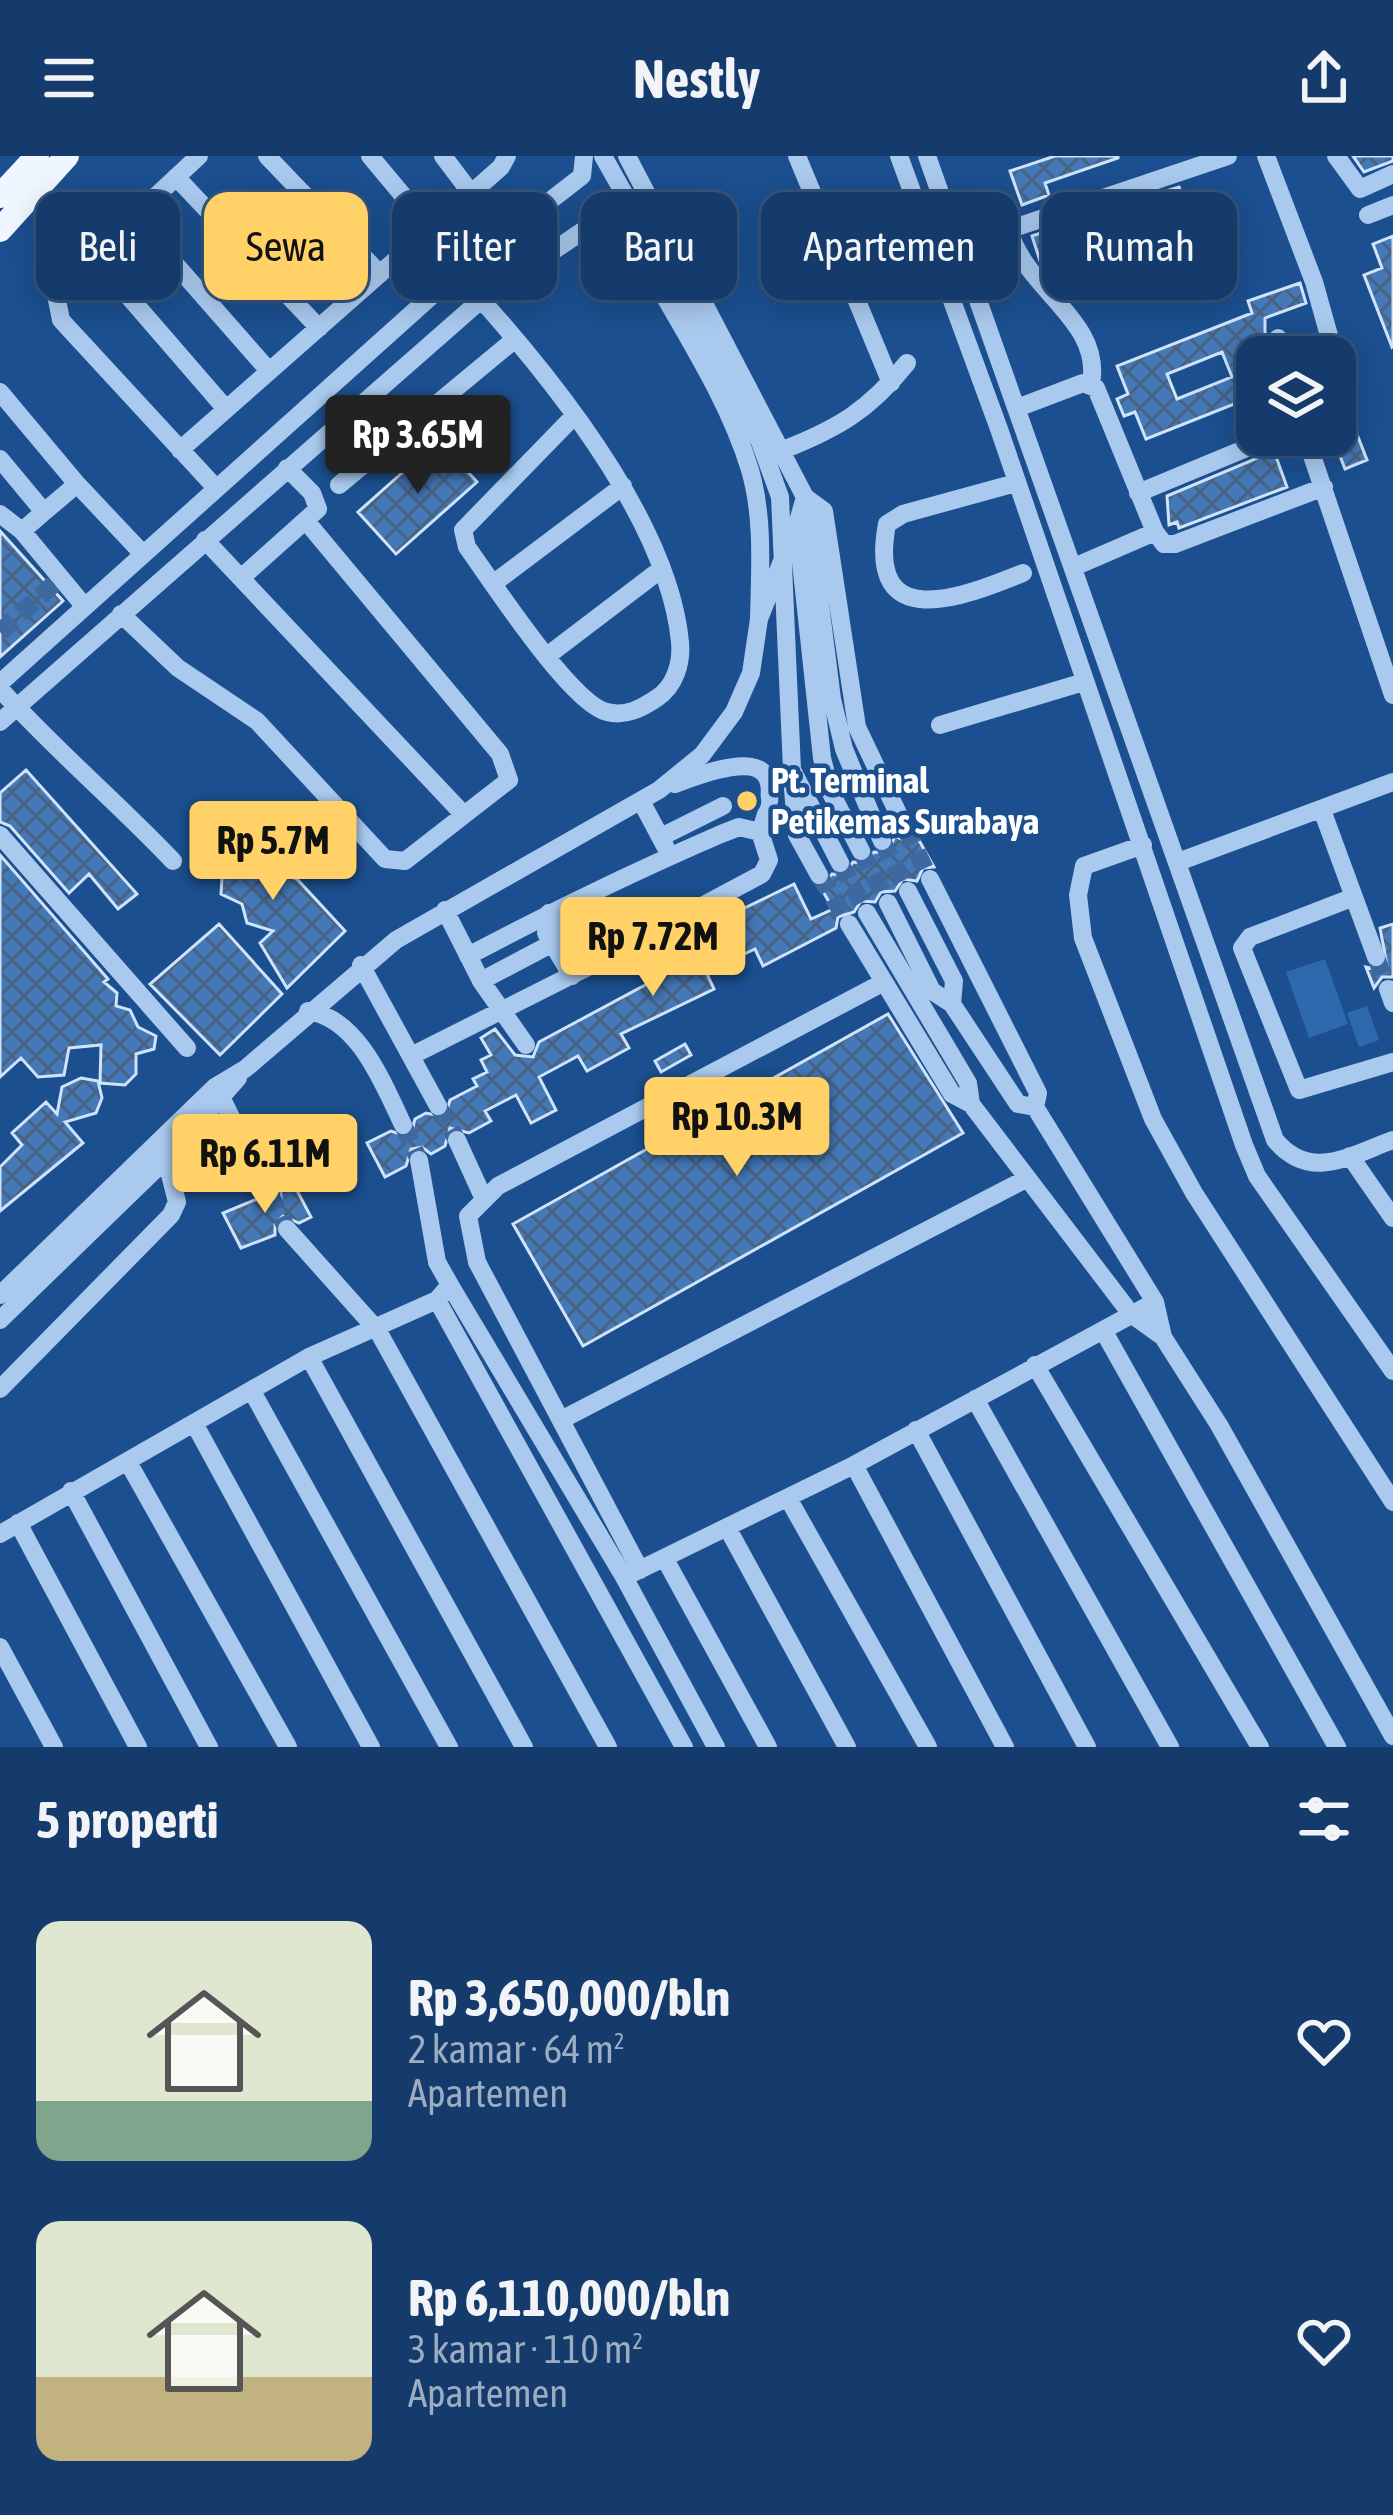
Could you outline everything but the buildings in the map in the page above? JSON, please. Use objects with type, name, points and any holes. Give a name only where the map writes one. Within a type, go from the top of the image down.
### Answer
[{"type":"main road","points":[[0,196],[37,156]]},
{"type":"main road","points":[[0,230],[67,156]]},
{"type":"lane","points":[[159,192],[199,156]]},
{"type":"lane","points":[[266,156],[380,274]]},
{"type":"lane","points":[[370,156],[400,192]]},
{"type":"lane","points":[[443,156],[470,192]]},
{"type":"lane","points":[[473,192],[507,156]]},
{"type":"lane","points":[[628,156],[806,497],[832,699],[849,766],[882,841]]},
{"type":"lane","points":[[797,156],[891,383]]},
{"type":"lane","points":[[899,156],[1257,1176],[1393,1371]]},
{"type":"lane","points":[[927,156],[940,192]]},
{"type":"lane","points":[[1018,227],[1228,156]]},
{"type":"lane","points":[[1266,156],[1314,282],[1329,336]]},
{"type":"lane","points":[[1336,156],[1360,189],[1393,174]]},
{"type":"lane","points":[[553,192],[591,160],[760,442],[780,497],[786,551],[797,835],[819,875]]},
{"type":"lane","points":[[176,177],[319,328]]},
{"type":"lane","points":[[1368,215],[1393,205]]},
{"type":"lane","points":[[0,1295],[362,965],[445,910],[659,790],[702,755],[734,712],[751,673],[759,619],[760,526],[750,470],[726,412],[624,229],[610,221],[593,224],[557,248]]},
{"type":"lane","points":[[1018,249],[1030,275],[1079,326],[1092,350],[1091,384],[1164,544],[1175,544],[1324,487]]},
{"type":"lane","points":[[180,450],[392,263]]},
{"type":"lane","points":[[180,270],[269,371]]},
{"type":"lane","points":[[57,300],[61,320],[216,488]]},
{"type":"lane","points":[[132,300],[226,410]]},
{"type":"lane","points":[[173,861],[0,686],[428,300]]},
{"type":"lane","points":[[0,722],[481,300]]},
{"type":"lane","points":[[483,300],[574,416],[622,486],[660,570],[680,640],[680,664],[668,690],[638,711],[610,714],[595,707],[547,656],[467,547],[464,530],[574,416]]},
{"type":"lane","points":[[979,300],[1282,1149],[1313,1166],[1393,1140]]},
{"type":"lane","points":[[339,485],[514,340]]},
{"type":"lane","points":[[783,450],[876,402],[907,363]]},
{"type":"lane","points":[[1017,408],[1091,384]]},
{"type":"lane","points":[[0,392],[143,554]]},
{"type":"lane","points":[[1138,493],[1236,452]]},
{"type":"lane","points":[[1313,456],[1393,695]]},
{"type":"lane","points":[[0,459],[44,512]]},
{"type":"lane","points":[[241,578],[318,509],[287,468]]},
{"type":"lane","points":[[1016,483],[903,514],[887,524],[883,548],[890,576],[907,599],[922,603],[971,594],[1023,572]]},
{"type":"lane","points":[[22,531],[77,484]]},
{"type":"lane","points":[[494,584],[622,486]]},
{"type":"lane","points":[[806,497],[824,512],[857,727],[905,828]]},
{"type":"lane","points":[[806,497],[797,525],[822,758],[831,793],[861,851]]},
{"type":"lane","points":[[0,514],[22,531],[85,607]]},
{"type":"lane","points":[[121,614],[178,668],[257,721],[385,859],[405,861],[509,781],[500,754],[306,520]]},
{"type":"lane","points":[[1074,567],[1155,532]]},
{"type":"lane","points":[[205,540],[464,815]]},
{"type":"lane","points":[[759,619],[786,551]]},
{"type":"lane","points":[[547,656],[660,570]]},
{"type":"lane","points":[[940,725],[1084,682]]},
{"type":"lane","points":[[411,1056],[505,1012],[762,874],[769,860],[760,832],[771,790],[754,765],[737,763],[659,790]]},
{"type":"lane","points":[[793,770],[840,863]]},
{"type":"lane","points":[[1178,862],[1393,782]]},
{"type":"lane","points":[[641,801],[670,856]]},
{"type":"lane","points":[[661,837],[723,806]]},
{"type":"lane","points":[[1322,811],[1376,957]]},
{"type":"lane","points":[[468,956],[670,856],[739,827],[760,832]]},
{"type":"lane","points":[[0,836],[187,1048]]},
{"type":"lane","points":[[1143,845],[1084,866],[1078,895],[1083,938],[1153,1119],[1393,1502]]},
{"type":"lane","points":[[930,879],[1038,1093],[1035,1107],[1154,1302],[1163,1336],[1219,1424],[1393,1736]]},
{"type":"lane","points":[[611,883],[639,938]]},
{"type":"lane","points":[[908,891],[954,981],[952,1004]]},
{"type":"lane","points":[[1354,897],[1244,941],[1264,1009],[1299,1090],[1393,1062]]},
{"type":"lane","points":[[888,903],[932,991],[952,1004],[1018,1104],[1035,1107]]},
{"type":"lane","points":[[481,981],[624,908]]},
{"type":"lane","points":[[445,910],[481,981],[526,1045]]},
{"type":"lane","points":[[867,913],[968,1083],[971,1104],[1024,1180],[1131,1314],[1163,1336]]},
{"type":"lane","points":[[544,916],[578,973]]},
{"type":"lane","points":[[849,924],[952,1094],[971,1104]]},
{"type":"lane","points":[[362,965],[438,1106]]},
{"type":"lane","points":[[716,1747],[561,1420],[477,1262],[468,1216],[483,1197],[884,982]]},
{"type":"lane","points":[[1234,1019],[1264,1009]]},
{"type":"lane","points":[[308,1011],[326,1013],[350,1033],[403,1125]]},
{"type":"lane","points":[[0,1320],[166,1159],[220,1093]]},
{"type":"lane","points":[[220,1093],[269,1193]]},
{"type":"lane","points":[[457,1140],[483,1197]]},
{"type":"lane","points":[[1351,1156],[1386,1208]]},
{"type":"lane","points":[[0,1390],[171,1215],[177,1202],[166,1159]]},
{"type":"lane","points":[[418,1160],[443,1292],[684,1747]]},
{"type":"lane","points":[[561,1420],[1024,1180]]},
{"type":"lane","points":[[287,1229],[378,1331],[608,1747]]},
{"type":"lane","points":[[0,1534],[309,1357],[378,1331],[443,1292]]},
{"type":"lane","points":[[443,1292],[632,1574]]},
{"type":"lane","points":[[632,1574],[854,1466],[1154,1302]]},
{"type":"lane","points":[[1103,1330],[1336,1747]]},
{"type":"lane","points":[[309,1357],[524,1747]]},
{"type":"lane","points":[[1035,1365],[1260,1747]]},
{"type":"lane","points":[[253,1393],[449,1747]]},
{"type":"lane","points":[[975,1399],[1171,1747]]},
{"type":"lane","points":[[194,1423],[371,1747]]},
{"type":"lane","points":[[916,1430],[1088,1747]]},
{"type":"lane","points":[[128,1462],[289,1747]]},
{"type":"lane","points":[[854,1466],[1005,1747]]},
{"type":"lane","points":[[71,1491],[209,1747]]},
{"type":"lane","points":[[788,1498],[928,1747]]},
{"type":"lane","points":[[18,1523],[138,1747]]},
{"type":"lane","points":[[728,1529],[848,1747]]},
{"type":"lane","points":[[665,1559],[768,1747]]},
{"type":"lane","points":[[0,1647],[54,1747]]},
{"type":"shaded area","points":[[1325,959],[1348,1024],[1309,1038],[1286,972]]},
{"type":"shaded area","points":[[1367,1006],[1379,1040],[1359,1047],[1347,1013]]},
{"type":"tunnel","points":[[0,632],[56,582]]},
{"type":"tunnel","points":[[905,828],[930,879]]},
{"type":"tunnel","points":[[882,841],[908,891]]},
{"type":"tunnel","points":[[861,851],[888,903]]},
{"type":"tunnel","points":[[840,863],[867,913]]},
{"type":"tunnel","points":[[819,875],[849,924]]},
{"type":"tunnel","points":[[1376,957],[1388,989]]},
{"type":"tunnel","points":[[438,1106],[457,1140]]},
{"type":"tunnel","points":[[403,1125],[419,1160]]},
{"type":"tunnel","points":[[269,1193],[287,1229]]},
{"type":"place","name":"Pt. Terminal Petikemas Surabaya","points":[[747,801]]}]
